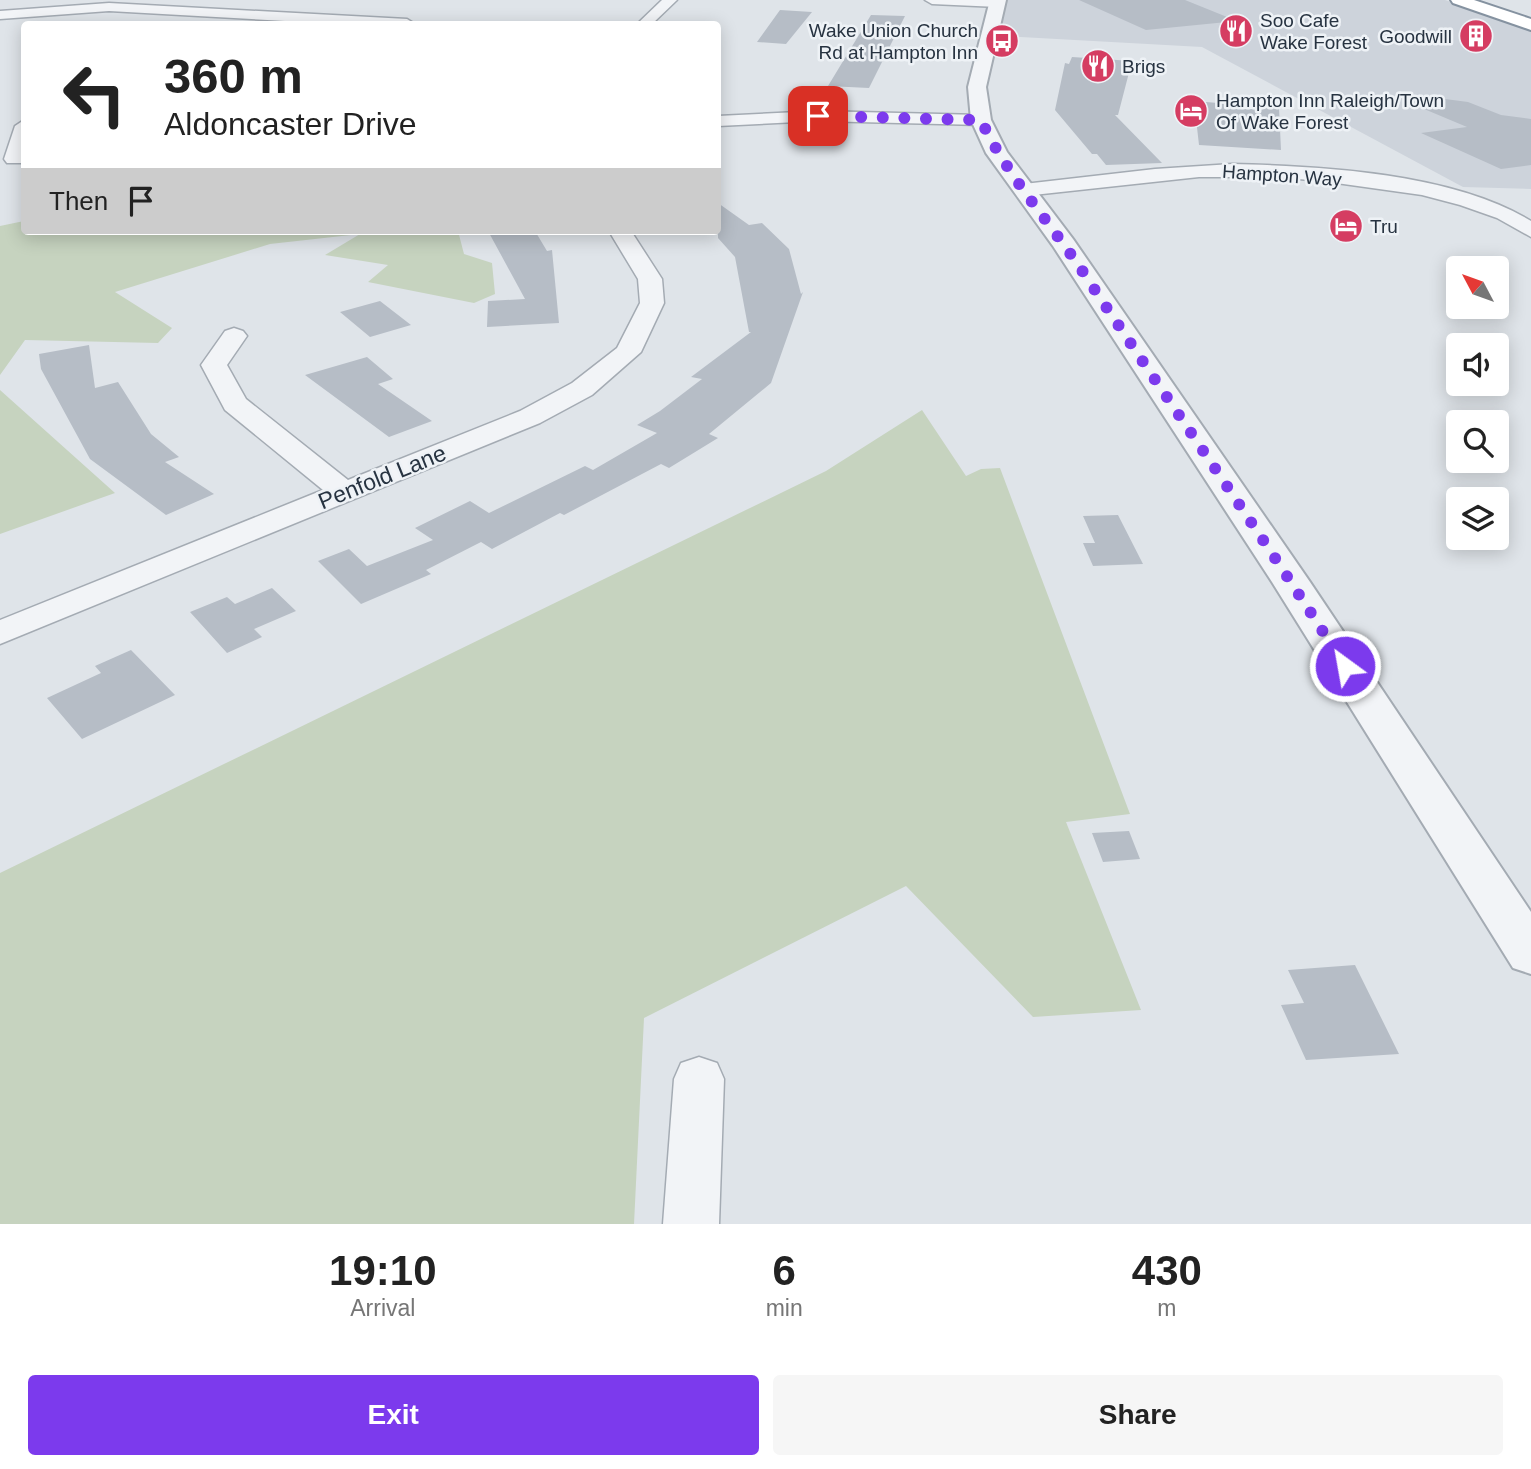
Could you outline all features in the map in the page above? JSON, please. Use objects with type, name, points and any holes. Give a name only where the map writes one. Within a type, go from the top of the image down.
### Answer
[{"type":"highway","points":[[1459,0],[1531,25]]},
{"type":"highway","points":[[1498,0],[1520,4]]},
{"type":"street","points":[[647,21],[670,0]]},
{"type":"street","points":[[932,0],[998,2],[977,88],[981,120],[997,153],[1064,244],[1292,582],[1531,953]]},
{"type":"street","points":[[0,15],[109,7],[354,21]]},
{"type":"street","points":[[721,121],[818,116],[981,120]]},
{"type":"street","points":[[14,159],[20,121]]},
{"type":"street","name":"Hampton Way","points":[[1024,190],[1202,170],[1276,171],[1455,195],[1491,207],[1524,223],[1531,230]]},
{"type":"street","name":"Penfold Lane","points":[[0,633],[530,417],[582,389],[628,352],[652,303],[649,279],[622,235]]},
{"type":"street","points":[[234,335],[214,365],[235,404],[344,492]]},
{"type":"street","points":[[691,1224],[699,1079]]},
{"type":"shaded area","points":[[1003,0],[1445,0],[1502,19],[1531,32],[1531,189],[1463,187],[1202,47],[1000,36]]},
{"type":"green space","points":[[21,222],[21,235],[351,235],[270,244],[115,292],[172,328],[158,343],[25,340],[0,375],[0,226]]},
{"type":"green space","points":[[358,235],[459,235],[464,254],[492,263],[495,294],[474,303],[368,282],[388,265],[325,255]]},
{"type":"green space","points":[[0,390],[115,493],[0,534]]},
{"type":"green space","points":[[922,410],[966,476],[981,469],[1000,468],[1130,814],[1066,822],[1141,1010],[1033,1017],[906,886],[644,1018],[634,1224],[0,1224],[0,873],[826,471]]},
{"type":"building","points":[[1079,0],[1185,0],[1237,21],[1146,30]]},
{"type":"building","points":[[780,10],[812,12],[786,44],[757,42]]},
{"type":"building","points":[[871,15],[905,16],[869,88],[828,86]]},
{"type":"building","points":[[1072,57],[1132,61],[1118,115],[1115,115],[1162,163],[1106,165],[1097,154],[1092,154],[1055,110],[1065,63],[1069,64]]},
{"type":"building","points":[[1407,94],[1468,102],[1501,115],[1531,119],[1531,165],[1501,169],[1421,133],[1467,127],[1405,101]]},
{"type":"building","points":[[1194,101],[1279,108],[1281,150],[1199,145]]},
{"type":"building","points":[[721,205],[749,225],[762,223],[789,249],[801,294],[803,292],[771,383],[709,434],[718,438],[669,468],[661,464],[492,549],[481,542],[426,570],[431,574],[361,604],[318,561],[349,549],[367,566],[433,540],[415,528],[470,501],[489,513],[585,466],[593,470],[657,433],[637,425],[702,379],[691,377],[751,332],[735,257],[718,235],[721,235]]},
{"type":"building","points":[[490,235],[537,235],[547,251],[552,250],[559,323],[487,327],[488,301],[525,299]]},
{"type":"building","points":[[380,301],[411,325],[370,337],[340,312]]},
{"type":"building","points":[[89,345],[95,388],[118,382],[151,434],[179,457],[165,462],[214,494],[166,515],[90,459],[41,369],[39,354]]},
{"type":"building","points":[[367,357],[393,379],[378,384],[432,421],[389,437],[305,375]]},
{"type":"building","points":[[1118,515],[1143,564],[1093,566],[1083,543],[1095,543],[1083,516]]},
{"type":"building","points":[[272,588],[296,611],[254,629],[262,637],[227,653],[190,612],[227,597],[235,604]]},
{"type":"building","points":[[131,650],[175,695],[82,739],[47,698],[101,673],[95,666]]},
{"type":"building","points":[[1129,831],[1140,859],[1103,862],[1092,833]]},
{"type":"building","points":[[1355,965],[1399,1054],[1306,1060],[1281,1005],[1304,1003],[1288,970]]},
{"type":"place","name":"Soo Cafe Wake Forest","points":[[1236,31]]},
{"type":"place","name":"Goodwill","points":[[1476,36]]},
{"type":"place","name":"Wake Union Church Rd at Hampton Inn","points":[[1002,41]]},
{"type":"place","name":"Brigs","points":[[1098,66]]},
{"type":"place","name":"Hampton Inn Raleigh/Town Of Wake Forest","points":[[1191,111]]},
{"type":"place","name":"Tru","points":[[1346,226]]},
{"type":"route","points":[[818,116],[981,120],[997,153],[1064,244],[1292,582],[1345,666]]}]
